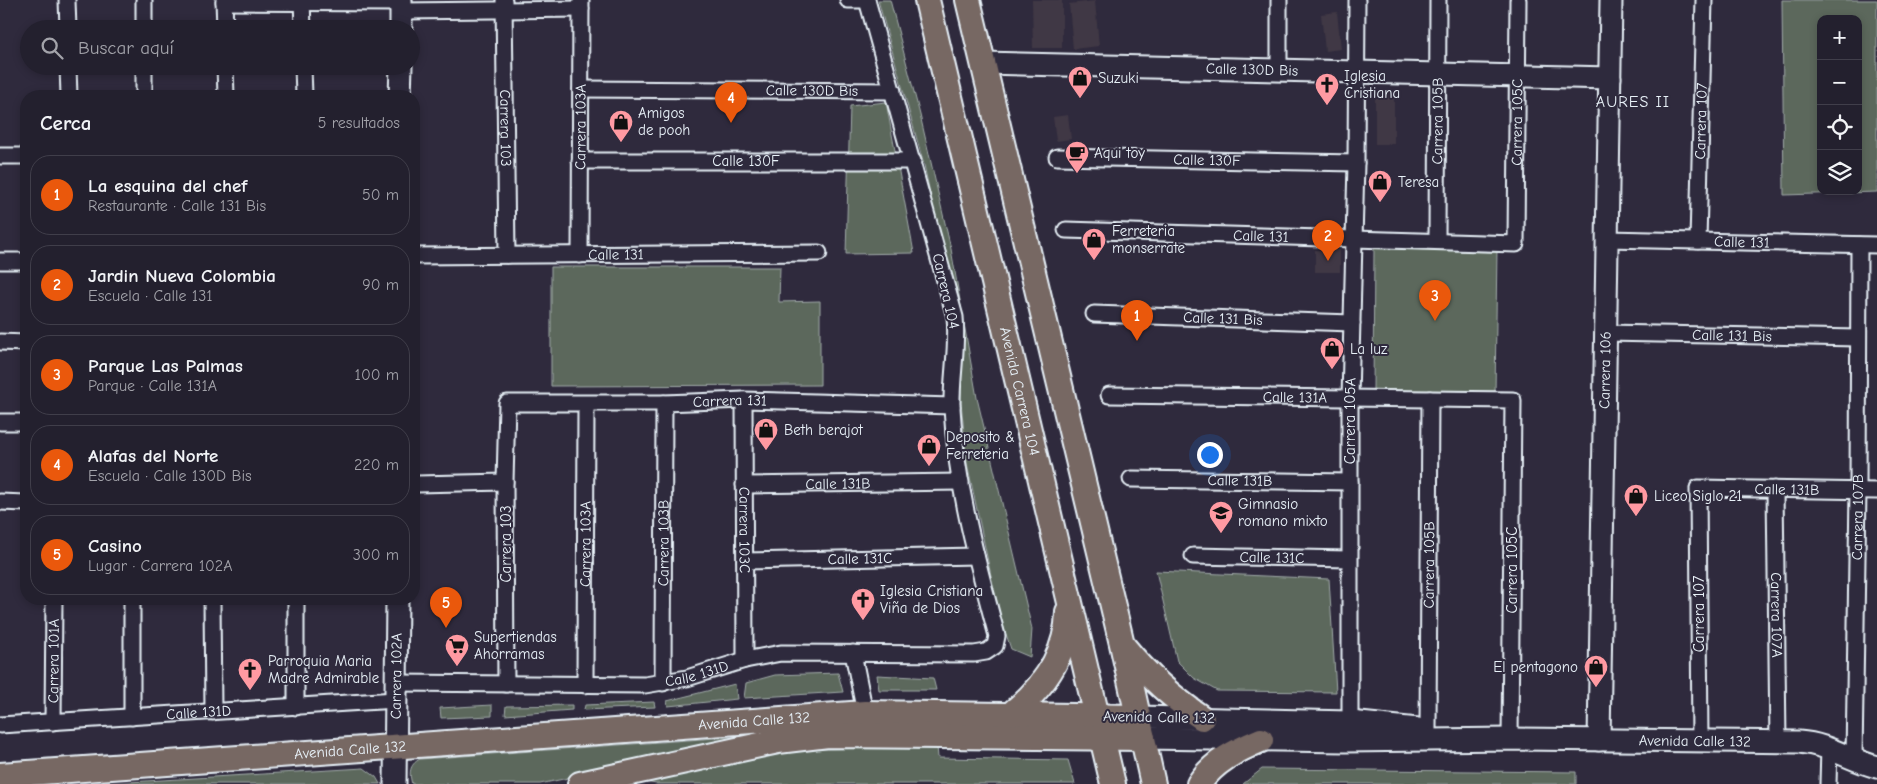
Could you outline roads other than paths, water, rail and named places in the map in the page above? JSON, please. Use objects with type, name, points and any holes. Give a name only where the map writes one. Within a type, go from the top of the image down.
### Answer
[{"type":"main road","name":"Avenida Carrera 104","points":[[927,0],[1113,784]]},
{"type":"main road","points":[[968,0],[1122,644],[1153,784]]},
{"type":"main road","points":[[1011,714],[1032,696],[1053,667],[1062,645],[1068,622],[1068,598]]},
{"type":"main road","points":[[1122,644],[1141,668],[1164,690],[1202,718]]},
{"type":"main road","name":"Avenida Calle 132","points":[[0,775],[865,713],[1011,714],[1099,727]]},
{"type":"main road","name":"Avenida Calle 132","points":[[580,784],[778,741],[819,735],[1141,727]]},
{"type":"main road","points":[[1198,784],[1218,763],[1238,749],[1261,740]]},
{"type":"street","points":[[68,0],[68,20]]},
{"type":"street","points":[[144,0],[144,20]]},
{"type":"street","points":[[848,0],[867,0]]},
{"type":"street","name":"Carrera 104","points":[[867,0],[955,317],[957,338],[952,406],[955,450],[976,556],[997,636],[995,646]]},
{"type":"street","points":[[1279,0],[1279,70]]},
{"type":"street","name":"Carrera 105A","points":[[1350,722],[1350,398],[1356,163],[1357,0]]},
{"type":"street","name":"Carrera 105B","points":[[1437,241],[1438,0]]},
{"type":"street","name":"Carrera 105C","points":[[1516,244],[1518,0]]},
{"type":"street","name":"Carrera 106","points":[[1599,740],[1611,0]]},
{"type":"street","name":"Carrera 107","points":[[1698,241],[1704,0]]},
{"type":"street","points":[[225,20],[224,1],[302,1],[401,11],[504,5],[581,4]]},
{"type":"street","points":[[302,1],[303,20]]},
{"type":"street","name":"Carrera 103A","points":[[580,255],[581,4]]},
{"type":"street","name":"Carrera 103","points":[[504,5],[508,255]]},
{"type":"street","name":"Calle 130D Bis","points":[[983,63],[1610,78]]},
{"type":"street","points":[[68,75],[69,90]]},
{"type":"street","points":[[144,75],[144,90]]},
{"type":"street","points":[[225,75],[226,90]]},
{"type":"street","points":[[303,75],[304,90]]},
{"type":"street","points":[[400,75],[400,90]]},
{"type":"street","name":"Calle 130D Bis","points":[[581,89],[893,91]]},
{"type":"street","points":[[0,156],[20,156]]},
{"type":"street","name":"Calle 130F","points":[[1057,157],[1356,163]]},
{"type":"street","name":"Calle 130F","points":[[580,161],[913,161]]},
{"type":"street","name":"Calle 131","points":[[1066,230],[1516,244]]},
{"type":"street","name":"Calle 131","points":[[1607,239],[1877,245]]},
{"type":"street","name":"Carrera 107B","points":[[1854,759],[1859,245]]},
{"type":"street","name":"Calle 131","points":[[420,256],[819,253]]},
{"type":"street","points":[[0,261],[20,261]]},
{"type":"street","name":"Calle 131 Bis","points":[[1094,314],[1352,323]]},
{"type":"street","name":"Calle 131 Bis","points":[[1606,333],[1858,338]]},
{"type":"street","points":[[0,342],[20,343]]},
{"type":"street","name":"Calle 131A","points":[[1108,395],[1513,400]]},
{"type":"street","name":"Carrera 105B","points":[[1428,730],[1430,399]]},
{"type":"street","name":"Carrera 131","points":[[507,404],[664,403],[744,400],[952,406]]},
{"type":"street","name":"Carrera 103C","points":[[744,400],[745,660]]},
{"type":"street","name":"Carrera 105C","points":[[1510,739],[1513,400]]},
{"type":"street","name":"Carrera 103B","points":[[663,683],[664,403]]},
{"type":"street","name":"Carrera 103","points":[[506,684],[505,482],[507,404]]},
{"type":"street","name":"Carrera 103A","points":[[585,685],[586,404]]},
{"type":"street","points":[[0,422],[20,422]]},
{"type":"street","name":"Calle 131B","points":[[1131,479],[1350,482]]},
{"type":"street","points":[[420,484],[505,482]]},
{"type":"street","name":"Calle 131B","points":[[744,485],[961,482]]},
{"type":"street","name":"Carrera 107","points":[[1698,488],[1700,741]]},
{"type":"street","name":"Calle 131B","points":[[1698,488],[1877,491]]},
{"type":"street","name":"Carrera 107A","points":[[1775,489],[1778,742]]},
{"type":"street","points":[[0,502],[20,503]]},
{"type":"street","name":"Calle 131C","points":[[744,561],[976,556]]},
{"type":"street","name":"Calle 131C","points":[[1193,556],[1349,559]]},
{"type":"street","name":"Carrera 101A","points":[[53,722],[54,605]]},
{"type":"street","points":[[132,605],[132,717]]},
{"type":"street","points":[[212,605],[212,712]]},
{"type":"street","points":[[296,605],[296,707]]},
{"type":"street","name":"Carrera 102A","points":[[395,784],[397,605]]},
{"type":"street","name":"Calle 131D","points":[[0,725],[296,707],[396,692],[506,684],[645,685],[687,678],[745,660],[781,653],[974,654],[986,652],[995,646]]},
{"type":"street","points":[[853,654],[865,713]]},
{"type":"street","name":"Avenida Calle 132","points":[[1141,727],[1202,718],[1350,722],[1510,739]]},
{"type":"street","name":"Avenida Calle 132","points":[[1141,727],[1261,740],[1510,739],[1808,743],[1829,748],[1877,767]]},
{"type":"street","points":[[1828,784],[1829,748]]},
{"type":"place","name":"Suzuki","points":[[1080,99]]},
{"type":"place","name":"Iglesia Cristiana","points":[[1327,106]]},
{"type":"place","name":"Alafas del Norte","points":[[731,123]]},
{"type":"place","name":"Amigos de pooh","points":[[621,143]]},
{"type":"place","name":"Aqui toy","points":[[1077,174]]},
{"type":"place","name":"Teresa","points":[[1380,203]]},
{"type":"place","name":"Ferreteria monserrate","points":[[1094,261]]},
{"type":"place","name":"Jardin Nueva Colombia","points":[[1328,261]]},
{"type":"place","name":"Parque Las Palmas","points":[[1435,321]]},
{"type":"place","name":"La esquina del chef","points":[[1137,341]]},
{"type":"place","name":"La luz","points":[[1332,370]]},
{"type":"place","name":"Beth berajot","points":[[766,451]]},
{"type":"place","name":"Deposito & Ferreteria","points":[[929,467]]},
{"type":"place","name":"Liceo Siglo 21","points":[[1636,517]]},
{"type":"place","name":"Gimnasio romano mixto","points":[[1221,534]]},
{"type":"place","name":"Iglesia Cristiana Viña de Dios","points":[[863,621]]},
{"type":"place","name":"Casino","points":[[446,628]]},
{"type":"place","name":"Supertiendas Ahorramas","points":[[457,667]]},
{"type":"place","name":"El pentagono","points":[[1596,688]]},
{"type":"place","name":"Parroquia Maria Madre Admirable","points":[[250,691]]},
{"type":"district","name":"AURES II","points":[[1633,102]]}]
